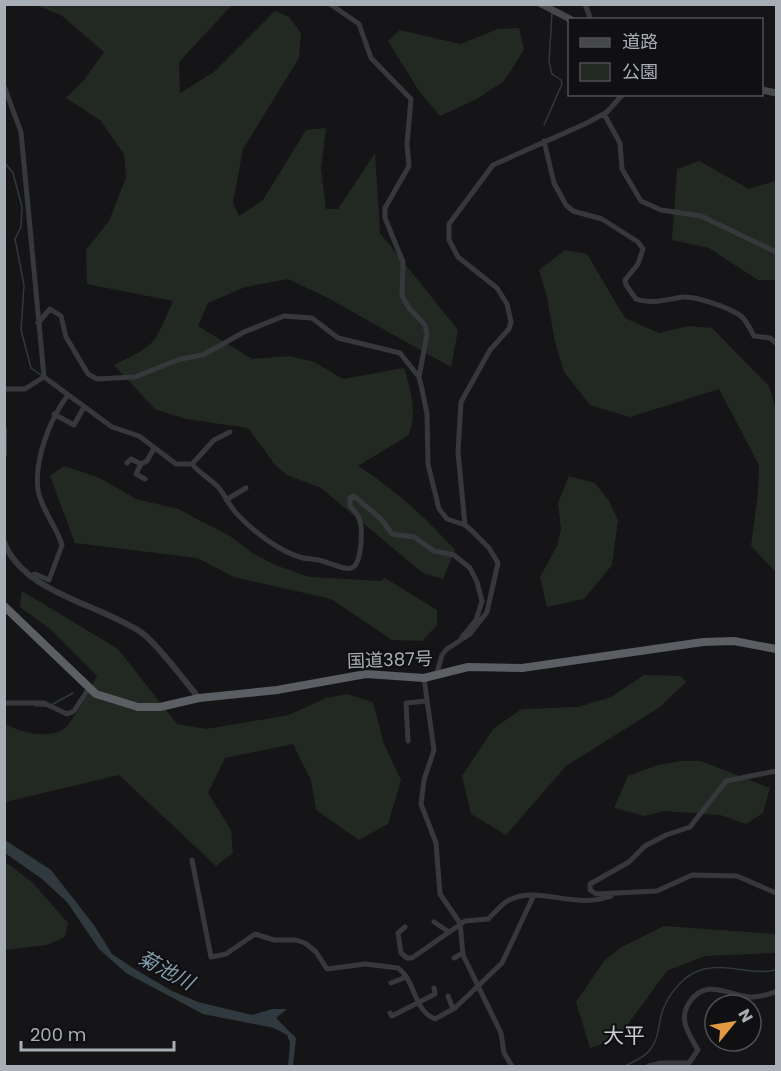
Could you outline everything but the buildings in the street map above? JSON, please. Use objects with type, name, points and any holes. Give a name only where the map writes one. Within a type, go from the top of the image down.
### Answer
[{"type":"highway","name":"国道387号","points":[[4,606],[96,694],[138,707],[160,707],[199,698],[277,690],[366,674],[424,678],[468,668],[522,668],[703,642],[734,641],[777,649]]},
{"type":"main road","points":[[541,4],[568,18]]},
{"type":"street","points":[[330,4],[359,24],[371,57],[411,99],[407,144],[409,166],[385,208],[386,218],[403,262],[402,296],[409,308],[425,325],[427,334],[418,377]]},
{"type":"street","points":[[4,86],[21,132],[45,377],[112,427],[130,432],[176,464],[192,464],[219,488],[239,517],[282,550],[303,558],[320,560],[340,570],[349,570],[358,562],[362,525],[348,501],[354,496],[382,520],[392,534],[414,537],[434,551],[454,555],[470,568],[482,601],[476,620],[462,635],[462,639]]},
{"type":"street","points":[[465,525],[458,452],[461,402],[490,350],[509,329],[511,322],[507,304],[497,288],[459,257],[449,240],[448,224],[492,165],[604,114],[621,96]]},
{"type":"street","points":[[604,114],[620,143],[622,169],[642,201],[662,210],[701,216],[777,252]]},
{"type":"street","points":[[544,141],[554,183],[566,206],[573,211],[602,219],[638,242],[643,249],[638,264],[625,280],[636,299],[656,302],[692,297],[729,310],[746,321],[754,336],[770,338],[777,343]]},
{"type":"street","points":[[38,323],[50,309],[56,311],[61,316],[66,337],[81,363],[88,374],[97,378],[135,378],[180,359],[203,355],[244,332],[284,316],[312,318],[338,338],[400,353],[418,377],[427,414],[428,464],[439,509],[447,519],[465,525],[489,548],[498,562],[487,612],[470,634],[442,655],[436,676]]},
{"type":"street","points":[[4,389],[26,390],[45,377]]},
{"type":"street","points":[[28,576],[35,574],[49,580],[62,545],[38,491],[38,460],[54,414],[68,395]]},
{"type":"street","points":[[54,414],[74,425],[84,407]]},
{"type":"street","points":[[4,430],[4,454]]},
{"type":"street","points":[[192,464],[214,440],[230,432]]},
{"type":"street","points":[[145,479],[136,474],[154,448]]},
{"type":"street","points":[[127,463],[131,459],[141,464]]},
{"type":"street","points":[[226,500],[246,488]]},
{"type":"street","points":[[4,542],[12,558],[28,576],[115,617],[144,635],[199,698]]},
{"type":"street","points":[[424,678],[434,750],[424,780],[421,804],[436,843],[440,894],[460,923],[463,953],[501,1033],[504,1053],[512,1066]]},
{"type":"street","points":[[4,703],[44,703],[67,714],[74,711],[89,688]]},
{"type":"street","points":[[408,741],[406,703],[426,701]]},
{"type":"street","points":[[777,771],[726,781],[690,827],[666,835],[645,846],[629,862],[590,884],[590,890],[596,894],[657,891],[692,875],[737,876],[777,893]]},
{"type":"street","points":[[192,860],[211,957],[226,954],[255,934],[274,940],[296,940],[305,943],[316,952],[327,969],[365,964],[398,968],[406,977],[418,1003],[426,1014],[435,1019],[453,1009],[501,963],[534,895]]},
{"type":"street","points":[[405,927],[399,933],[401,953],[407,958],[412,958],[460,923],[488,919],[507,901],[518,896],[534,895],[578,902],[598,901],[617,894],[635,892]]},
{"type":"street","points":[[434,922],[449,932]]},
{"type":"street","points":[[454,958],[463,953]]},
{"type":"street","points":[[402,971],[407,958]]},
{"type":"street","points":[[391,983],[406,977]]},
{"type":"street","points":[[390,1012],[392,1016],[435,994],[434,988]]},
{"type":"street","points":[[650,1066],[661,1063],[689,1063],[696,1055],[698,1050],[684,1026],[684,1019],[686,1008],[697,993],[705,989],[721,988],[758,997],[777,992]]},
{"type":"street","points":[[448,996],[453,1009]]},
{"type":"green space","points":[[35,5],[232,5],[179,62],[180,93],[214,72],[275,11],[289,17],[301,33],[299,58],[243,149],[233,203],[239,216],[263,200],[306,130],[326,128],[321,168],[326,209],[338,209],[375,153],[380,233],[458,330],[451,367],[326,297],[288,279],[245,287],[208,303],[198,326],[252,359],[289,356],[314,362],[343,379],[404,368],[413,409],[409,435],[358,466],[410,505],[455,550],[443,579],[423,573],[321,488],[287,475],[276,466],[248,428],[186,419],[155,409],[114,365],[139,352],[153,341],[173,301],[87,284],[86,250],[109,221],[126,177],[124,154],[100,120],[66,98],[84,80],[104,52],[61,15]]},
{"type":"green space","points":[[519,28],[524,50],[504,81],[477,99],[440,116],[419,91],[388,41],[400,30],[460,44],[498,29]]},
{"type":"green space","points":[[699,161],[749,189],[775,181],[776,280],[758,280],[709,248],[672,240],[677,169]]},
{"type":"green space","points":[[565,250],[587,254],[625,318],[659,333],[688,326],[712,328],[769,386],[776,410],[776,572],[751,546],[759,465],[719,389],[630,417],[590,405],[564,372],[539,270]]},
{"type":"green space","points":[[64,466],[100,478],[136,499],[178,509],[230,536],[252,553],[275,565],[309,577],[381,581],[385,578],[437,610],[437,625],[422,641],[392,640],[331,599],[234,577],[197,558],[75,543],[50,476]]},
{"type":"green space","points":[[569,476],[595,483],[609,501],[618,520],[612,565],[584,599],[547,607],[540,577],[557,546],[561,530],[558,503]]},
{"type":"green space","points":[[22,591],[118,649],[177,724],[206,729],[289,715],[326,698],[347,694],[373,702],[384,744],[401,780],[388,824],[359,840],[316,810],[311,780],[293,744],[225,758],[208,793],[231,830],[233,853],[216,866],[119,775],[5,802],[4,723],[36,734],[61,731],[75,715],[97,676],[50,629],[20,607]]},
{"type":"green space","points":[[644,675],[681,676],[686,682],[660,707],[566,766],[506,835],[471,814],[462,776],[494,728],[522,709],[578,707],[611,697]]},
{"type":"green space","points":[[681,761],[701,761],[770,788],[763,813],[746,824],[720,815],[664,811],[645,816],[614,808],[628,776],[658,765]]},
{"type":"green space","points":[[4,861],[32,882],[68,923],[65,937],[47,945],[5,950]]},
{"type":"green space","points":[[664,926],[776,934],[776,953],[705,956],[667,971],[616,1040],[590,1048],[576,1002],[604,961],[620,948]]},
{"type":"shaded area","points":[[5,840],[51,870],[94,925],[112,954],[133,968],[172,991],[198,1002],[252,1015],[272,1009],[287,1009],[276,1018],[296,1038],[293,1066],[288,1066],[290,1042],[287,1035],[274,1028],[203,1014],[126,973],[99,949],[67,902],[42,879],[5,853]]},
{"type":"waterway","points":[[544,125],[562,84],[561,80],[552,74],[549,62],[552,13]]},
{"type":"waterway","points":[[4,162],[13,173],[22,207],[21,227],[15,239],[24,285],[21,330],[31,368],[41,375]]},
{"type":"waterway","points":[[53,704],[73,693]]},
{"type":"waterway","points":[[35,706],[46,706]]},
{"type":"waterway","points":[[625,1066],[644,1056],[652,1047],[666,1003],[680,983],[692,974],[718,967],[756,971],[776,970]]},
{"type":"district","name":"大平","points":[[624,1036]]},
{"type":"water label","name":"菊池川","points":[[166,970]]}]
